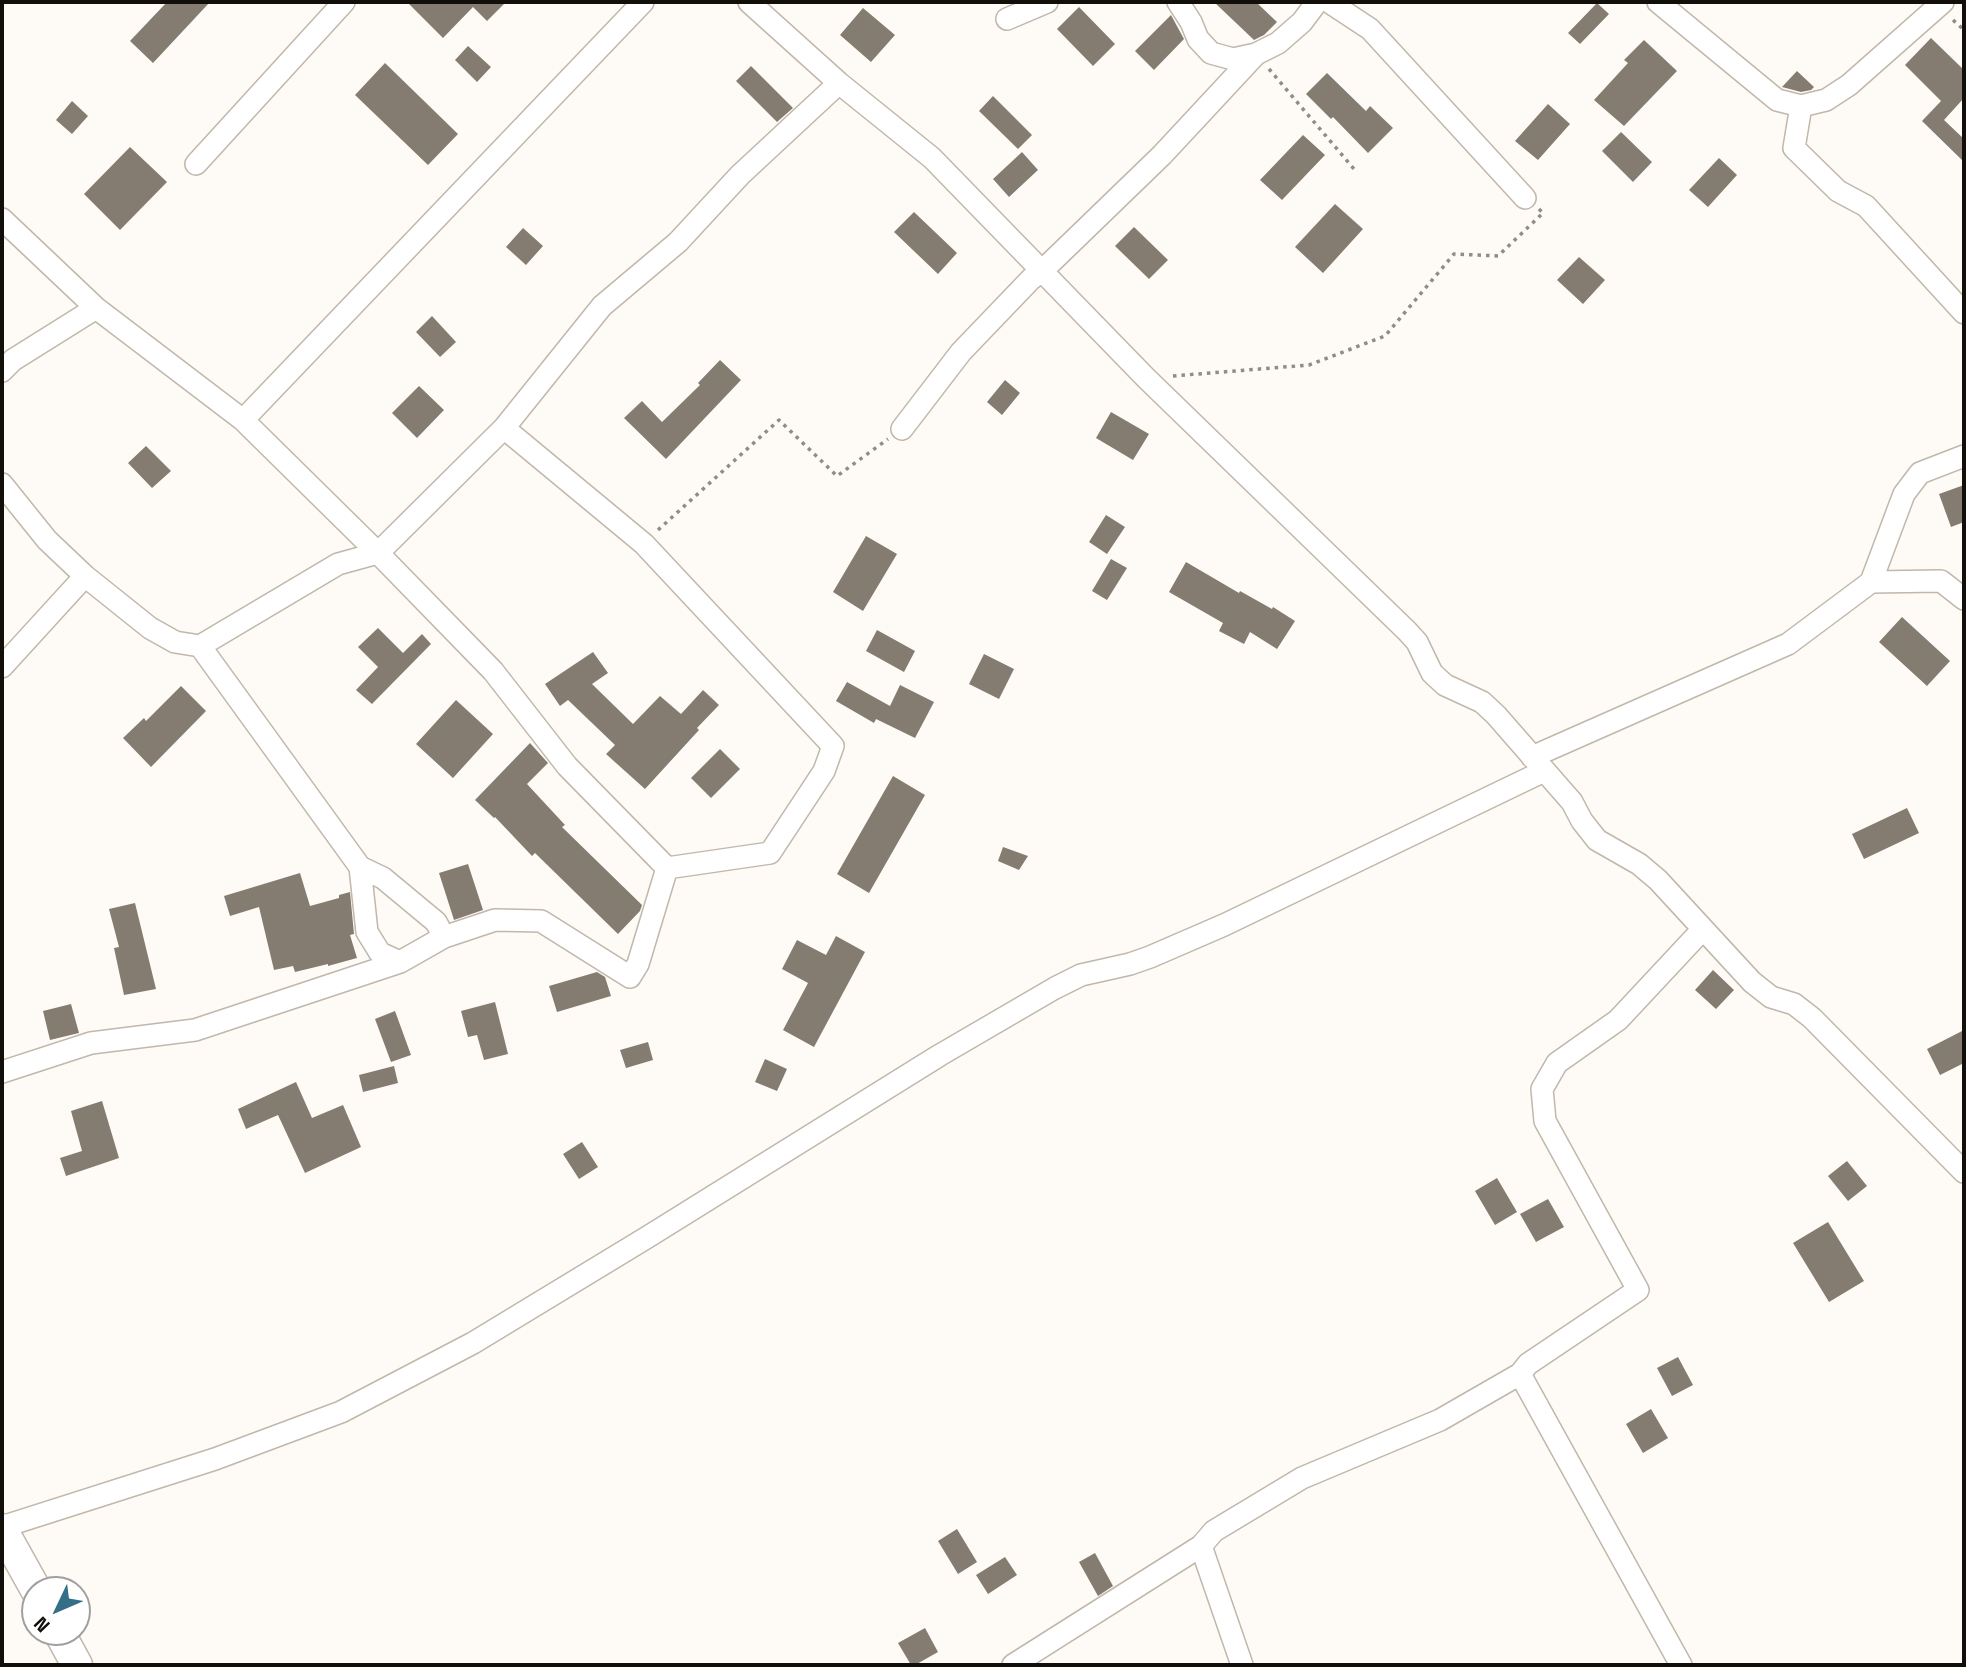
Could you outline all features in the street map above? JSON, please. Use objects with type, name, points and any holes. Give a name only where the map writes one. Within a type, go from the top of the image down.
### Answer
[{"type":"street","points":[[196,164],[344,2]]},
{"type":"street","points":[[243,420],[643,2]]},
{"type":"street","points":[[749,2],[838,83],[932,158],[1146,378],[1407,631],[1417,642],[1432,673],[1445,685],[1482,702],[1496,715],[1572,802],[1597,840],[1639,864],[1658,880],[1752,982],[1771,997],[1794,1004],[1812,1018],[1964,1172]]},
{"type":"street","points":[[1007,19],[1047,2]]},
{"type":"street","points":[[1178,2],[1198,39],[1211,53],[1233,59],[1256,54],[1278,43],[1302,22],[1317,2]]},
{"type":"street","points":[[1329,2],[1370,30],[1525,198]]},
{"type":"street","points":[[1658,2],[1777,100],[1801,106],[1826,100],[1849,85],[1943,2]]},
{"type":"street","points":[[902,429],[961,352],[1031,279],[1162,155],[1256,54]]},
{"type":"street","points":[[2,484],[47,540],[85,576],[150,628],[175,642],[200,646],[338,564],[378,553],[504,428],[602,306],[678,242],[740,175],[838,83]]},
{"type":"street","points":[[1801,106],[1794,148],[1838,191],[1866,206],[1964,313]]},
{"type":"street","points":[[2,219],[96,307],[243,420],[493,671],[566,766],[667,868]]},
{"type":"street","points":[[2,371],[13,360],[96,307]]},
{"type":"street","points":[[504,428],[644,544],[833,746],[824,771],[770,853],[667,868]]},
{"type":"street","points":[[28,1576],[2,1528],[215,1459],[341,1412],[473,1343],[940,1055],[1055,988],[1082,975],[1121,967],[1150,957],[1211,931],[1538,764],[1788,644],[1871,582],[1904,494],[1920,473],[1964,456]]},
{"type":"street","points":[[2,667],[85,576]]},
{"type":"street","points":[[1871,582],[1941,581],[1964,599]]},
{"type":"street","points":[[200,646],[360,867],[383,878],[436,922],[444,937]]},
{"type":"street","points":[[360,867],[367,932],[380,953],[400,962]]},
{"type":"street","points":[[2,1072],[91,1043],[195,1030],[400,962],[444,937],[495,920],[541,921],[630,977],[638,964],[667,868]]},
{"type":"street","points":[[1013,1665],[1201,1546],[1214,1531],[1302,1478],[1440,1420],[1520,1374],[1528,1364],[1638,1290],[1545,1121],[1542,1089],[1557,1063],[1618,1020],[1703,929]]},
{"type":"street","points":[[1520,1374],[1681,1665]]},
{"type":"street","points":[[1201,1546],[1242,1665]]},
{"type":"street","points":[[67,1646],[77,1665]]},
{"type":"path","points":[[1256,54],[1354,169]]},
{"type":"path","points":[[1146,378],[1309,365],[1385,336],[1454,254],[1498,256],[1543,213],[1525,198]]},
{"type":"path","points":[[644,544],[779,420],[837,476],[902,429]]},
{"type":"building","points":[[167,2],[210,2],[153,63],[130,41]]},
{"type":"building","points":[[407,2],[506,2],[487,21],[473,7],[443,38]]},
{"type":"building","points":[[1214,2],[1256,2],[1277,22],[1264,35],[1254,40]]},
{"type":"building","points":[[1597,3],[1609,14],[1580,44],[1568,33]]},
{"type":"building","points":[[1079,7],[1115,44],[1093,66],[1057,29]]},
{"type":"building","points":[[863,8],[895,35],[871,62],[840,35]]},
{"type":"building","points":[[1171,15],[1184,39],[1154,70],[1135,51]]},
{"type":"building","points":[[1931,38],[1964,70],[1964,98],[1944,120],[1964,139],[1964,162],[1922,121],[1941,101],[1905,65]]},
{"type":"building","points":[[1644,40],[1677,71],[1624,126],[1594,100],[1628,63],[1624,60]]},
{"type":"building","points":[[468,46],[491,67],[477,82],[455,60]]},
{"type":"building","points":[[385,63],[458,134],[428,165],[355,95]]},
{"type":"building","points":[[751,66],[793,108],[777,122],[736,81]]},
{"type":"building","points":[[1797,71],[1814,87],[1811,90],[1801,92],[1782,87]]},
{"type":"building","points":[[1327,73],[1366,111],[1370,106],[1393,128],[1368,153],[1306,94]]},
{"type":"building","points":[[993,96],[1032,135],[1018,149],[979,111]]},
{"type":"building","points":[[72,101],[88,116],[72,134],[56,120]]},
{"type":"building","points":[[1548,104],[1570,124],[1538,160],[1515,141]]},
{"type":"building","points":[[1621,132],[1652,162],[1633,182],[1602,151]]},
{"type":"building","points":[[1303,135],[1325,155],[1282,200],[1260,180]]},
{"type":"building","points":[[130,147],[167,182],[120,230],[84,194]]},
{"type":"building","points":[[1022,152],[1038,170],[1009,197],[993,179]]},
{"type":"building","points":[[1719,158],[1737,175],[1708,207],[1689,190]]},
{"type":"building","points":[[1335,204],[1363,229],[1323,273],[1295,247]]},
{"type":"building","points":[[914,212],[957,253],[938,274],[894,232]]},
{"type":"building","points":[[1134,227],[1168,260],[1149,279],[1115,246]]},
{"type":"building","points":[[523,228],[543,246],[526,265],[506,247]]},
{"type":"building","points":[[1579,257],[1605,280],[1583,304],[1557,280]]},
{"type":"building","points":[[432,316],[456,342],[440,357],[416,332]]},
{"type":"building","points":[[720,360],[741,380],[666,459],[624,418],[642,401],[662,422],[700,385],[698,383]]},
{"type":"building","points":[[1005,380],[1020,393],[1002,415],[987,402]]},
{"type":"building","points":[[419,386],[444,410],[417,438],[392,413]]},
{"type":"building","points":[[1111,412],[1149,434],[1133,460],[1096,438]]},
{"type":"building","points":[[146,446],[171,471],[152,488],[128,463]]},
{"type":"building","points":[[1964,485],[1964,522],[1951,527],[1939,494]]},
{"type":"building","points":[[1106,515],[1125,527],[1107,554],[1089,542]]},
{"type":"building","points":[[866,536],[897,554],[863,611],[833,592]]},
{"type":"building","points":[[1111,559],[1127,568],[1107,600],[1092,591]]},
{"type":"building","points":[[1186,562],[1295,621],[1277,649],[1250,632],[1244,644],[1219,631],[1223,623],[1169,592]]},
{"type":"building","points":[[1902,617],[1950,661],[1927,686],[1879,642]]},
{"type":"building","points":[[378,628],[403,653],[422,634],[431,644],[372,704],[356,690],[378,667],[358,647]]},
{"type":"building","points":[[877,630],[915,651],[904,672],[866,651]]},
{"type":"building","points":[[593,652],[608,673],[592,684],[633,724],[660,696],[681,714],[703,690],[719,705],[645,789],[606,754],[615,745],[568,700],[560,706],[545,684]]},
{"type":"building","points":[[984,654],[1014,669],[999,699],[969,684]]},
{"type":"building","points":[[847,682],[890,706],[900,685],[934,702],[915,738],[876,719],[874,723],[836,701]]},
{"type":"building","points":[[181,686],[206,711],[151,767],[123,738],[144,718],[146,721]]},
{"type":"building","points":[[456,700],[493,734],[453,778],[416,744]]},
{"type":"building","points":[[530,743],[548,763],[527,784],[565,825],[562,827],[642,905],[640,911],[618,934],[535,853],[532,856],[475,800]]},
{"type":"building","points":[[720,749],[740,769],[711,798],[691,778]]},
{"type":"building","points":[[893,776],[925,795],[869,893],[837,874]]},
{"type":"building","points":[[1907,808],[1919,833],[1864,859],[1852,834]]},
{"type":"building","points":[[1003,847],[1028,856],[1019,870],[998,861]]},
{"type":"building","points":[[468,864],[483,910],[454,920],[439,873]]},
{"type":"building","points":[[300,873],[310,906],[350,892],[354,934],[350,935],[357,958],[295,972],[293,966],[274,970],[259,907],[230,916],[224,896]]},
{"type":"building","points":[[135,903],[156,989],[124,995],[114,948],[119,947],[109,909]]},
{"type":"building","points":[[836,936],[865,952],[814,1047],[783,1030],[808,983],[782,969],[797,940],[826,955]]},
{"type":"building","points":[[1713,970],[1734,990],[1716,1009],[1695,990]]},
{"type":"building","points":[[597,972],[605,977],[611,996],[557,1012],[549,986]]},
{"type":"building","points":[[495,1002],[508,1054],[484,1060],[477,1035],[468,1037],[461,1011]]},
{"type":"building","points":[[71,1004],[79,1033],[50,1040],[43,1011]]},
{"type":"building","points":[[395,1011],[411,1055],[391,1062],[375,1019]]},
{"type":"building","points":[[1964,1030],[1964,1063],[1940,1075],[1927,1049]]},
{"type":"building","points":[[648,1042],[653,1060],[626,1068],[620,1050]]},
{"type":"building","points":[[765,1059],[787,1069],[777,1091],[755,1082]]},
{"type":"building","points":[[394,1066],[398,1083],[363,1092],[359,1075]]},
{"type":"building","points":[[296,1082],[312,1118],[343,1105],[361,1147],[305,1173],[278,1115],[246,1129],[238,1109]]},
{"type":"building","points":[[102,1101],[119,1158],[66,1176],[60,1158],[82,1151],[71,1111]]},
{"type":"building","points":[[582,1142],[598,1167],[579,1179],[563,1154]]},
{"type":"building","points":[[1847,1161],[1867,1186],[1848,1201],[1828,1176]]},
{"type":"building","points":[[1497,1178],[1517,1212],[1495,1225],[1475,1191]]},
{"type":"building","points":[[1548,1199],[1564,1227],[1536,1242],[1520,1214]]},
{"type":"building","points":[[1828,1222],[1864,1281],[1829,1302],[1793,1243]]},
{"type":"building","points":[[1678,1357],[1693,1385],[1672,1396],[1657,1368]]},
{"type":"building","points":[[1651,1409],[1668,1438],[1643,1453],[1626,1424]]},
{"type":"building","points":[[957,1529],[977,1562],[958,1574],[938,1541]]},
{"type":"building","points":[[1095,1553],[1113,1586],[1098,1596],[1079,1562]]},
{"type":"building","points":[[1005,1557],[1017,1575],[988,1594],[976,1575]]},
{"type":"building","points":[[925,1628],[938,1652],[911,1665],[898,1643]]}]
